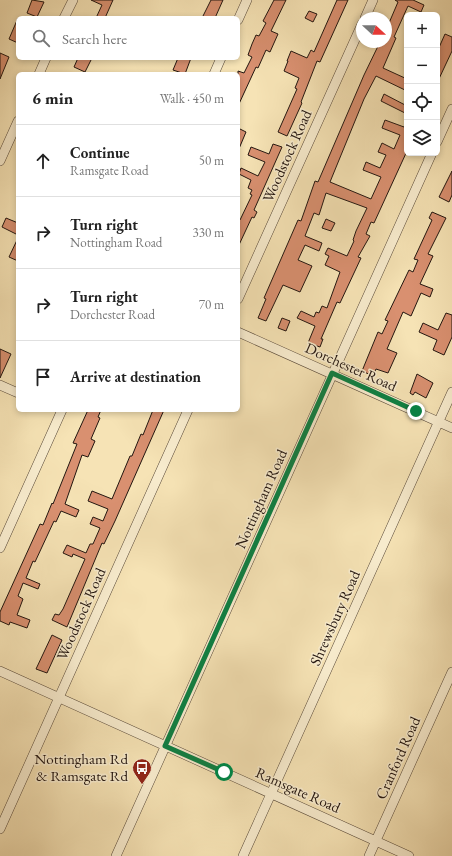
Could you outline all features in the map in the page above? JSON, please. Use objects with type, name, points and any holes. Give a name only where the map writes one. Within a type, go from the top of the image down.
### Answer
[{"type":"street","points":[[65,16],[73,0]]},
{"type":"street","points":[[240,16],[247,0]]},
{"type":"street","points":[[368,12],[373,0]]},
{"type":"street","name":"Woodstock Road","points":[[240,295],[356,37]]},
{"type":"street","points":[[40,72],[45,60]]},
{"type":"street","points":[[215,72],[220,60]]},
{"type":"street","points":[[440,135],[452,109]]},
{"type":"street","points":[[0,161],[16,125]]},
{"type":"street","name":"Nottingham Road","points":[[116,856],[431,156]]},
{"type":"street","name":"Dorchester Road","points":[[240,333],[452,428]]},
{"type":"street","points":[[0,385],[16,392]]},
{"type":"street","name":"Shrewsbury Road","points":[[243,856],[452,392]]},
{"type":"street","points":[[0,548],[59,412]]},
{"type":"street","name":"Woodstock Road","points":[[0,829],[187,412]]},
{"type":"street","name":"Ramsgate Road","points":[[0,671],[409,856]]},
{"type":"street","name":"Cranford Road","points":[[369,856],[452,672]]},
{"type":"building","points":[[32,0],[44,2],[37,16],[27,13]]},
{"type":"building","points":[[91,0],[113,0],[106,16],[97,16],[102,5]]},
{"type":"building","points":[[211,0],[223,0],[216,16],[203,16]]},
{"type":"building","points":[[274,0],[286,0],[271,31],[278,34],[270,52],[266,50],[258,68],[256,67],[240,102],[240,72],[238,71],[244,73],[252,57],[248,55],[256,35],[259,36],[266,23],[263,21]]},
{"type":"building","points":[[337,0],[348,0],[320,62],[317,61],[301,102],[302,103],[287,136],[278,132],[297,89],[295,88],[299,78],[284,71],[287,61],[291,51],[307,58],[311,50],[314,52]]},
{"type":"building","points":[[395,0],[413,0],[424,5],[421,12],[408,6],[394,37],[396,38],[392,47],[392,16],[398,2]]},
{"type":"building","points":[[309,11],[317,14],[313,22],[305,18]]},
{"type":"building","points":[[16,23],[16,42],[9,39]]},
{"type":"building","points":[[445,34],[452,37],[452,51],[440,77],[440,48]]},
{"type":"building","points":[[377,48],[392,48],[383,68],[404,78],[404,90],[376,76],[364,99],[330,182],[371,199],[381,177],[363,170],[366,162],[380,168],[386,155],[378,152],[382,143],[394,149],[400,135],[382,128],[385,120],[404,127],[405,156],[374,223],[371,222],[366,234],[370,236],[358,257],[361,258],[340,303],[337,302],[321,339],[323,339],[320,347],[308,343],[315,326],[297,318],[301,311],[314,317],[316,312],[319,313],[322,306],[327,308],[340,272],[325,265],[329,256],[325,254],[328,248],[347,256],[354,241],[356,231],[367,208],[326,193],[319,215],[314,213],[305,236],[322,243],[319,251],[305,245],[298,260],[312,266],[300,292],[283,285],[266,321],[258,318],[266,299],[264,298],[298,220],[301,221],[315,181],[318,182]]},
{"type":"building","points":[[0,53],[9,57],[0,79]]},
{"type":"building","points":[[77,60],[91,60],[85,72],[74,67]]},
{"type":"building","points":[[177,60],[190,60],[186,72],[173,70]]},
{"type":"building","points":[[384,94],[404,104],[404,112],[381,101]]},
{"type":"building","points":[[240,129],[246,132],[240,146]]},
{"type":"building","points":[[273,144],[282,147],[254,210],[257,212],[254,218],[252,217],[240,243],[240,220],[252,195],[250,194],[252,190],[248,188],[251,180],[240,174],[240,171],[241,168],[258,176],[265,162],[248,155],[251,147],[269,154]]},
{"type":"building","points":[[452,171],[452,195],[449,202],[439,197]]},
{"type":"building","points":[[432,212],[446,218],[428,254],[433,256],[420,284],[433,289],[430,297],[421,293],[411,316],[403,312],[387,349],[397,353],[388,373],[376,369],[373,376],[362,371],[378,332],[382,334],[388,321],[385,320],[409,270],[413,272],[418,260],[414,259],[432,220],[429,218]]},
{"type":"building","points":[[6,218],[16,222],[16,234],[2,227]]},
{"type":"building","points":[[326,219],[335,223],[331,231],[322,228]]},
{"type":"building","points":[[16,242],[16,260],[9,257]]},
{"type":"building","points":[[446,313],[452,315],[452,337],[444,355],[433,350],[437,340],[419,332],[423,323],[438,330]]},
{"type":"building","points":[[282,318],[290,321],[286,331],[278,328]]},
{"type":"building","points":[[0,349],[11,354],[0,378]]},
{"type":"building","points":[[417,374],[433,383],[426,398],[415,392],[413,395],[410,393]]},
{"type":"building","points":[[87,412],[100,412],[98,417],[100,418],[91,439],[95,441],[88,457],[82,455],[65,504],[79,510],[76,517],[61,511],[56,522],[54,521],[35,562],[33,561],[26,578],[40,584],[38,589],[23,583],[18,596],[23,599],[17,615],[30,620],[27,628],[10,622],[9,625],[0,621],[0,612],[40,524],[43,525],[52,503],[53,504],[77,444],[73,443]]},
{"type":"building","points":[[152,412],[163,412],[115,521],[104,544],[102,543],[67,627],[52,620],[55,614],[59,615],[63,609],[85,559],[73,554],[72,557],[63,553],[67,545],[86,553],[90,544],[93,544],[100,528],[90,524],[93,517],[103,521],[108,509],[88,501],[92,491],[112,499],[130,456],[132,456],[141,434],[143,435]]},
{"type":"building","points":[[52,635],[62,640],[47,673],[36,669]]},
{"type":"place","name":"Nottingham Rd & Ramsgate Rd","points":[[142,785]]},
{"type":"route","points":[[224,772],[165,746],[332,373],[416,411]]}]
